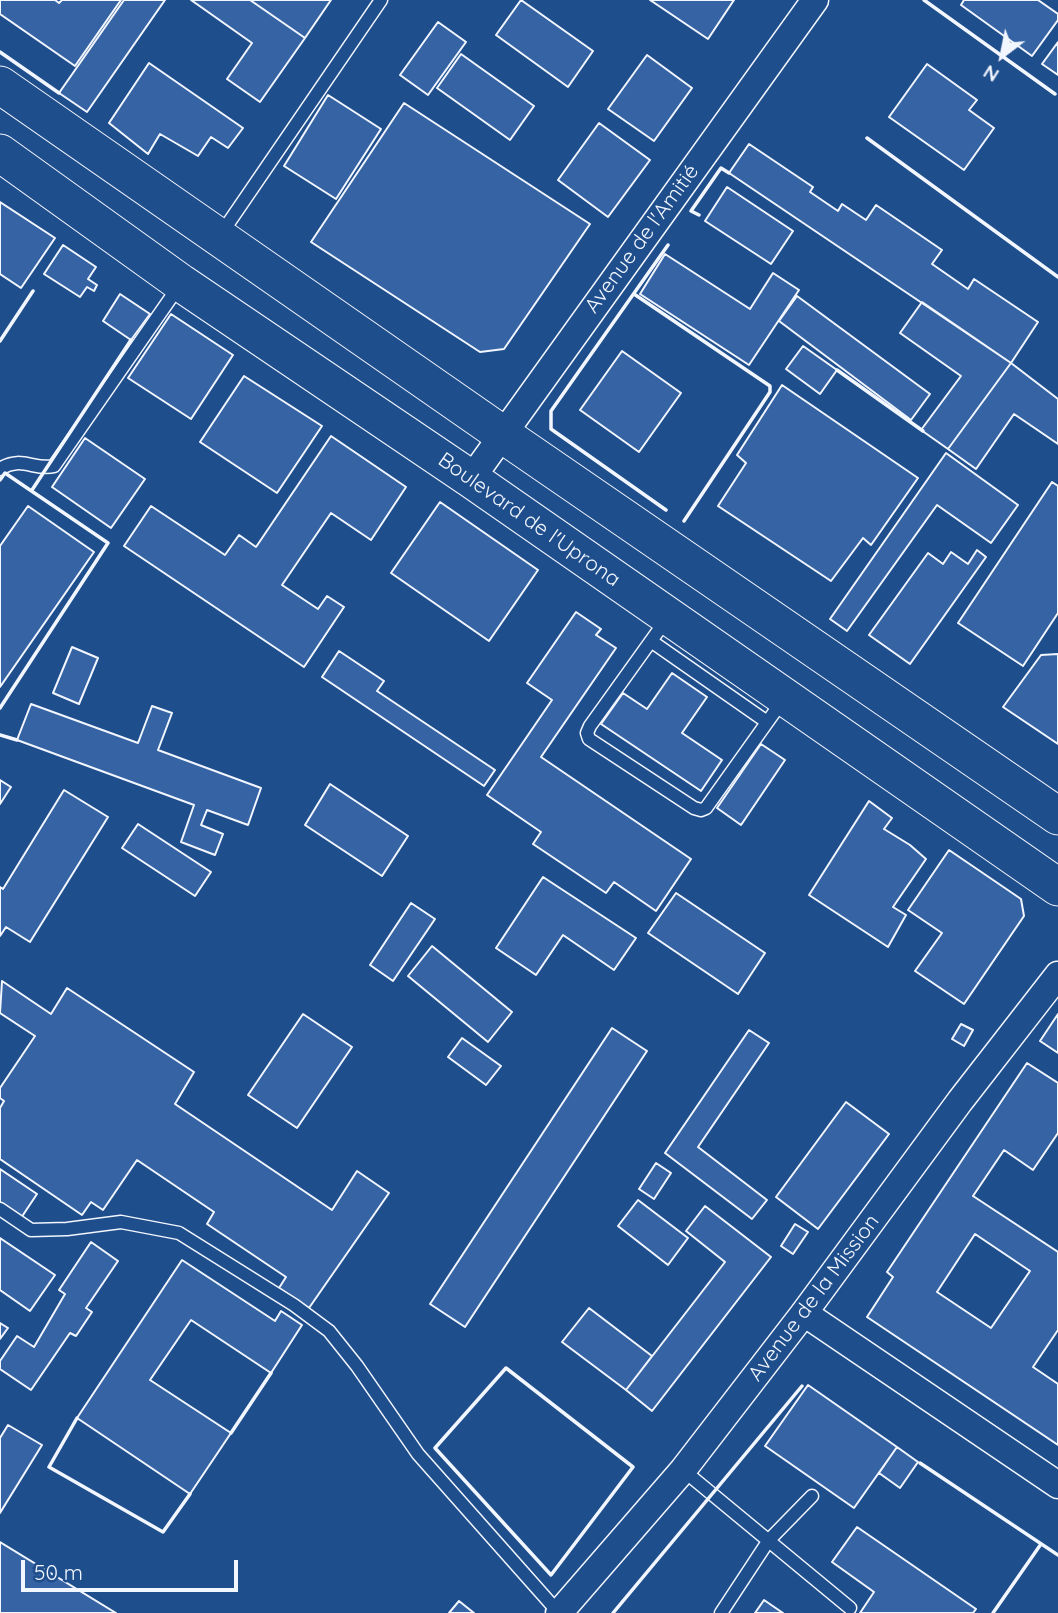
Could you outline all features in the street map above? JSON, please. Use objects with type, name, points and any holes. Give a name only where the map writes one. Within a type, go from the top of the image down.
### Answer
[{"type":"street","name":"Avenue de l'Amitié","points":[[471,479],[815,0]]},
{"type":"street","points":[[0,85],[1058,816]]},
{"type":"street","name":"Boulevard de l'Uprona","points":[[0,153],[181,283],[471,479],[660,629],[776,710],[1058,887]]},
{"type":"street","name":"Avenue de la Mission","points":[[559,1613],[683,1470],[804,1314],[960,1101],[1058,975]]},
{"type":"street","points":[[804,1314],[1058,1485]]},
{"type":"lane","points":[[218,237],[381,0]]},
{"type":"lane","points":[[0,468],[16,462],[49,468],[54,466],[181,283]]},
{"type":"lane","points":[[660,629],[590,726],[587,733],[589,738],[694,808],[701,810],[706,808],[776,710]]},
{"type":"lane","points":[[0,1209],[31,1230],[67,1229],[121,1222],[179,1233],[329,1331],[357,1366],[418,1454],[559,1613]]},
{"type":"lane","points":[[683,1470],[850,1608]]},
{"type":"lane","points":[[721,1613],[769,1540],[812,1496]]},
{"type":"building","points":[[0,0],[55,0],[59,3],[62,0],[121,0],[75,66],[0,14]]},
{"type":"building","points":[[124,0],[165,0],[87,112],[59,93]]},
{"type":"building","points":[[191,0],[250,0],[305,38],[260,102],[227,79],[252,43]]},
{"type":"building","points":[[250,0],[331,0],[305,38]]},
{"type":"building","points":[[521,0],[593,51],[568,87],[496,35]]},
{"type":"building","points":[[650,0],[734,0],[708,39]]},
{"type":"building","points":[[964,0],[1038,0],[1058,14],[1058,20],[1032,56],[961,5]]},
{"type":"building","points":[[438,22],[466,42],[428,95],[400,75]]},
{"type":"building","points":[[1058,42],[1058,75],[1042,64]]},
{"type":"building","points":[[461,54],[534,106],[510,140],[437,88]]},
{"type":"building","points":[[647,55],[692,88],[654,141],[608,109]]},
{"type":"building","points":[[149,63],[243,128],[228,148],[211,137],[198,156],[160,134],[148,154],[109,123]]},
{"type":"building","points":[[927,64],[977,100],[969,110],[994,128],[964,170],[889,117]]},
{"type":"building","points":[[328,95],[381,129],[336,199],[284,166]]},
{"type":"building","points":[[404,103],[590,224],[504,349],[480,352],[311,242]]},
{"type":"building","points":[[599,123],[650,160],[608,217],[558,180]]},
{"type":"building","points":[[749,144],[813,187],[810,192],[838,211],[842,204],[866,220],[876,205],[942,250],[932,264],[968,289],[974,279],[1038,322],[1011,363],[729,173]]},
{"type":"building","points":[[727,187],[793,231],[771,264],[705,221]]},
{"type":"building","points":[[0,202],[55,238],[21,288],[0,274]]},
{"type":"building","points":[[63,245],[96,267],[88,279],[97,285],[94,291],[87,287],[80,297],[44,274]]},
{"type":"building","points":[[665,254],[750,309],[773,273],[799,290],[749,365],[640,294]]},
{"type":"building","points":[[120,294],[150,314],[131,340],[103,321]]},
{"type":"building","points":[[797,296],[930,394],[911,420],[779,321]]},
{"type":"building","points":[[922,302],[1011,363],[948,449],[921,430],[961,376],[900,333]]},
{"type":"building","points":[[171,314],[233,355],[191,419],[128,378]]},
{"type":"building","points":[[803,346],[837,370],[820,394],[786,369]]},
{"type":"building","points":[[622,351],[681,393],[639,452],[580,410]]},
{"type":"building","points":[[1011,363],[1058,399],[1058,444],[1014,414],[976,469],[948,449]]},
{"type":"building","points":[[244,376],[322,426],[277,493],[200,442]]},
{"type":"building","points":[[782,385],[918,478],[871,545],[863,538],[831,581],[718,506],[746,463],[737,455]]},
{"type":"building","points":[[331,436],[406,487],[371,540],[331,513],[282,585],[318,609],[327,596],[344,607],[304,667],[124,546],[151,506],[225,555],[239,535],[256,547]]},
{"type":"building","points":[[85,438],[145,479],[111,528],[52,487]]},
{"type":"building","points":[[946,453],[1018,505],[991,543],[937,505],[847,631],[830,619]]},
{"type":"building","points":[[1052,482],[1058,486],[1058,613],[1023,666],[958,623]]},
{"type":"building","points":[[440,502],[538,570],[489,641],[391,573]]},
{"type":"building","points":[[28,506],[94,552],[0,687],[0,546]]},
{"type":"building","points":[[977,550],[986,557],[910,664],[869,635],[928,553],[943,564],[951,552],[968,564]]},
{"type":"building","points":[[576,612],[601,629],[596,635],[616,648],[541,757],[691,859],[656,911],[614,882],[606,893],[533,844],[541,832],[487,795],[552,700],[527,683]]},
{"type":"building","points":[[72,647],[98,658],[79,704],[53,693]]},
{"type":"building","points":[[339,651],[384,681],[377,691],[495,770],[484,786],[322,677]]},
{"type":"building","points":[[1058,654],[1058,744],[1003,707],[1041,655]]},
{"type":"building","points":[[672,673],[707,697],[682,733],[722,760],[701,791],[601,724],[623,693],[647,709]]},
{"type":"building","points":[[31,704],[138,743],[152,706],[172,713],[158,750],[261,788],[248,825],[207,810],[201,825],[223,834],[215,855],[181,842],[194,805],[17,740]]},
{"type":"building","points":[[761,744],[785,760],[741,825],[717,808]]},
{"type":"building","points":[[0,780],[11,787],[0,804]]},
{"type":"building","points":[[330,784],[408,836],[382,876],[305,825]]},
{"type":"building","points":[[64,790],[108,817],[30,942],[6,927],[0,936],[0,887],[3,889]]},
{"type":"building","points":[[869,801],[892,818],[884,829],[926,859],[893,907],[906,915],[888,947],[809,895]]},
{"type":"building","points":[[138,824],[211,872],[195,896],[122,848]]},
{"type":"building","points":[[949,850],[1021,899],[1024,916],[964,1004],[915,971],[942,933],[908,910]]},
{"type":"building","points":[[543,877],[636,938],[614,970],[563,935],[536,975],[496,948]]},
{"type":"building","points":[[676,893],[765,953],[738,994],[648,933]]},
{"type":"building","points":[[411,903],[435,919],[393,981],[370,965]]},
{"type":"building","points":[[432,946],[512,1012],[488,1042],[408,976]]},
{"type":"building","points":[[2,981],[51,1014],[67,988],[194,1072],[175,1104],[332,1210],[357,1171],[389,1193],[309,1308],[279,1288],[286,1277],[207,1224],[214,1212],[137,1160],[103,1210],[91,1202],[82,1215],[0,1159],[0,1108],[4,1101],[0,1098],[0,1088],[35,1036],[0,1013]]},
{"type":"building","points":[[303,1014],[352,1047],[297,1128],[248,1095]]},
{"type":"building","points":[[1058,1014],[1058,1053],[1040,1041]]},
{"type":"building","points":[[961,1024],[973,1030],[964,1046],[952,1039]]},
{"type":"building","points":[[612,1028],[647,1051],[465,1327],[430,1304]]},
{"type":"building","points":[[749,1030],[769,1043],[698,1147],[767,1200],[752,1219],[665,1153]]},
{"type":"building","points":[[462,1038],[501,1066],[486,1085],[448,1057]]},
{"type":"building","points":[[1027,1063],[1058,1083],[1058,1133],[1033,1170],[1004,1150],[973,1196],[1058,1252],[1058,1330],[1033,1367],[1058,1384],[1058,1445],[867,1317],[893,1277],[887,1272]],"holes":[[[975,1234],[1030,1271],[991,1328],[937,1292]]]},
{"type":"building","points":[[846,1102],[889,1134],[818,1229],[776,1197]]},
{"type":"building","points":[[656,1163],[671,1173],[654,1199],[639,1189]]},
{"type":"building","points":[[0,1169],[37,1194],[21,1218],[0,1204]]},
{"type":"building","points":[[638,1200],[688,1238],[668,1265],[618,1226]]},
{"type":"building","points":[[705,1206],[771,1257],[652,1411],[626,1390],[725,1262],[686,1231]]},
{"type":"building","points":[[795,1224],[808,1232],[793,1254],[781,1246]]},
{"type":"building","points":[[0,1238],[55,1275],[30,1311],[0,1290]]},
{"type":"building","points":[[91,1242],[118,1261],[86,1308],[92,1312],[76,1336],[70,1333],[31,1390],[0,1369],[0,1361],[17,1336],[34,1347],[65,1294],[59,1290]]},
{"type":"building","points":[[182,1260],[275,1321],[281,1311],[302,1325],[271,1373],[191,1320],[150,1380],[231,1433],[190,1494],[77,1418]]},
{"type":"building","points":[[589,1308],[652,1356],[626,1390],[562,1342]]},
{"type":"building","points":[[0,1323],[8,1328],[0,1339]]},
{"type":"building","points":[[808,1385],[897,1447],[854,1508],[765,1446]]},
{"type":"building","points":[[8,1425],[42,1445],[0,1513],[0,1438]]},
{"type":"building","points":[[897,1447],[918,1462],[900,1488],[879,1473]]},
{"type":"building","points":[[857,1527],[976,1609],[973,1613],[860,1613],[874,1592],[832,1562]]},
{"type":"building","points":[[0,1542],[116,1613],[0,1613]]},
{"type":"building","points":[[764,1600],[783,1613],[755,1613]]},
{"type":"building","points":[[459,1601],[474,1613],[449,1613]]},
{"type":"wall","points":[[924,0],[1055,94]]},
{"type":"wall","points":[[0,52],[59,93]]},
{"type":"wall","points":[[867,138],[1058,277]]},
{"type":"wall","points":[[699,215],[691,211],[721,168],[729,173]]},
{"type":"wall","points":[[666,510],[551,429],[551,411],[668,245]]},
{"type":"wall","points":[[0,341],[33,291]]},
{"type":"wall","points":[[634,294],[770,386],[770,392],[684,521]]},
{"type":"wall","points":[[32,490],[131,340]]},
{"type":"wall","points":[[837,370],[923,431]]},
{"type":"wall","points":[[0,480],[5,473],[108,543],[0,708]]},
{"type":"wall","points":[[0,735],[17,740]]},
{"type":"wall","points":[[506,1368],[633,1467],[551,1575],[435,1448],[506,1368]]},
{"type":"wall","points":[[231,1433],[271,1373]]},
{"type":"wall","points":[[613,1613],[802,1386]]},
{"type":"wall","points":[[77,1418],[49,1467],[163,1532],[190,1494]]},
{"type":"wall","points":[[920,1463],[1058,1555]]},
{"type":"wall","points":[[993,1613],[1041,1544]]}]
